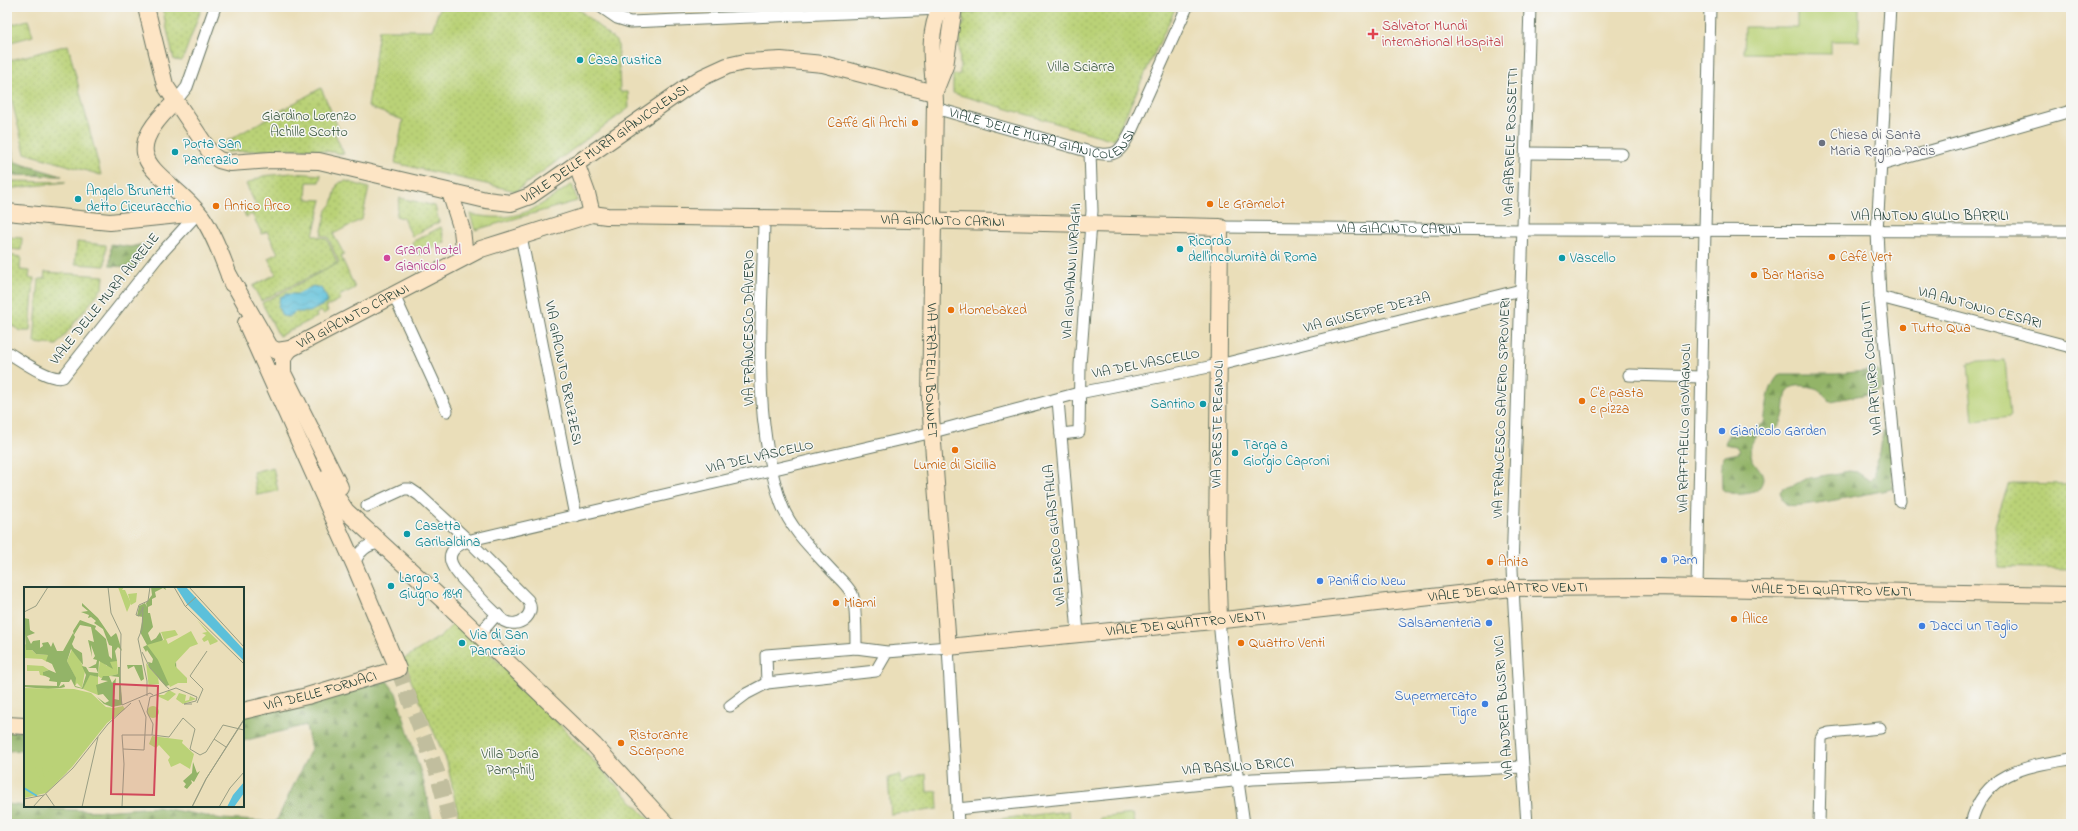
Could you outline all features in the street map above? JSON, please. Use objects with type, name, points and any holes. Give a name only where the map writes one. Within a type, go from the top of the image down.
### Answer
[{"type":"street","name":"VIALE DELLE MURA GIANICOLENSI","points":[[146,7],[165,85],[175,102],[215,158],[230,163],[272,160],[328,162],[486,200],[518,202],[540,190],[703,77],[723,68],[745,62],[781,60],[814,62],[935,100],[1090,152],[1110,155],[1116,153],[1124,145],[1188,7]]},
{"type":"street","points":[[215,7],[186,87],[175,102],[152,126],[145,144],[148,163],[160,177],[198,213],[204,221],[229,275],[270,348],[277,351],[290,349]]},
{"type":"street","points":[[601,7],[617,18],[630,22],[945,8]]},
{"type":"street","name":"VIA GABRIELE ROSSETTI","points":[[1523,230],[1530,7]]},
{"type":"street","name":"VIA RAFFAELLO GIOVAGNOLI","points":[[1697,588],[1710,7]]},
{"type":"street","name":"VIA ARTURO COLAUTTI","points":[[1890,7],[1878,232],[1880,297],[1900,501]]},
{"type":"street","name":"VIA FRATELLI BONNET","points":[[945,8],[935,27],[932,55],[935,100],[930,402],[948,647]]},
{"type":"street","points":[[1881,165],[2071,112]]},
{"type":"street","name":"VIA GIOVANNI LIVRAGHI","points":[[1061,434],[1079,432],[1079,393],[1092,207],[1090,152]]},
{"type":"street","points":[[1526,153],[1622,154]]},
{"type":"street","points":[[576,164],[587,193],[592,214]]},
{"type":"street","points":[[450,192],[462,230],[465,256]]},
{"type":"street","points":[[7,212],[110,222],[198,213]]},
{"type":"street","name":"VIALE DELLE MURA AURELIE","points":[[7,352],[47,375],[56,378],[63,377],[152,264],[198,213]]},
{"type":"street","name":"VIA GIACINTO CARINI","points":[[290,349],[465,256],[481,249],[592,214],[607,216],[764,220],[934,221],[1091,226],[1706,230]]},
{"type":"street","name":"VIA FRANCESCO DAVERIO","points":[[764,220],[761,382],[763,409],[773,469],[779,495],[786,514],[804,540],[853,595],[856,648]]},
{"type":"street","name":"VIA ORESTE REGNOLI","points":[[1219,620],[1217,551],[1220,227]]},
{"type":"street","name":"VIA FRANCESCO SAVERIO SPROVIERI","points":[[1512,588],[1523,230]]},
{"type":"street","name":"VIA ANTON GIULIO BARRILI","points":[[1706,230],[1878,232],[2071,231]]},
{"type":"street","name":"VIA GIACINTO BRUZZESI","points":[[521,236],[576,516]]},
{"type":"street","points":[[229,275],[250,333],[347,552],[354,564]]},
{"type":"street","name":"VIA GIUSEPPE DEZZA","points":[[1219,365],[1521,290]]},
{"type":"street","points":[[394,293],[447,412]]},
{"type":"street","name":"VIA ANTONIO CESARI","points":[[1880,297],[2071,347]]},
{"type":"street","points":[[290,349],[283,358],[283,373],[347,499],[351,515],[354,564]]},
{"type":"street","name":"VIA DEL VASCELLO","points":[[469,541],[933,432],[1058,400],[1079,393],[1219,365]]},
{"type":"street","points":[[1629,375],[1702,377]]},
{"type":"street","points":[[277,391],[293,412],[331,488],[343,508],[383,544],[594,745],[666,824]]},
{"type":"street","name":"VIA ENRICO GUASTALLA","points":[[1058,400],[1078,633]]},
{"type":"street","points":[[367,506],[404,489],[410,489],[419,495],[469,541],[529,602],[529,614],[521,622],[508,623],[497,614],[451,566],[450,556],[454,549],[469,541]]},
{"type":"street","points":[[354,564],[364,548],[375,544],[383,544]]},
{"type":"street","name":"VIA DELLE FORNACI","points":[[244,711],[307,696],[398,669],[354,564]]},
{"type":"street","name":"VIALE DEI QUATTRO VENTI","points":[[948,647],[1219,620],[1512,588],[1697,588],[2071,595]]},
{"type":"street","name":"VIA ANDREA BUSIRI VICI","points":[[1512,588],[1527,824]]},
{"type":"street","points":[[478,634],[497,614]]},
{"type":"street","points":[[1219,620],[1226,695],[1244,824]]},
{"type":"street","points":[[767,683],[766,655],[856,648],[887,652],[948,647],[958,824]]},
{"type":"street","points":[[730,706],[746,694],[767,683],[876,671],[887,652]]},
{"type":"street","points":[[7,725],[24,726]]},
{"type":"street","points":[[1819,824],[1821,739],[1823,735],[1829,733],[1880,728]]},
{"type":"street","points":[[1971,824],[1974,812],[1983,797],[2002,777],[2024,767],[2071,759]]},
{"type":"street","name":"VIA BASILIO BRICCI","points":[[957,809],[1238,781],[1523,767]]},
{"type":"green space","points":[[162,7],[202,7],[182,61],[174,60]]},
{"type":"green space","points":[[440,7],[576,7],[618,43],[620,92],[628,92],[629,108],[516,191],[395,163],[403,120],[368,107],[379,30],[432,30]]},
{"type":"green space","name":"Villa Sciarra","points":[[976,7],[1176,7],[1114,140],[953,93],[953,75],[960,74],[959,25],[964,25],[963,13],[976,12]]},
{"type":"green space","points":[[1797,7],[1859,7],[1859,41],[1831,41],[1831,54],[1744,53],[1745,27],[1797,27]]},
{"type":"green space","points":[[28,20],[33,36],[7,43],[7,26]]},
{"type":"green space","points":[[68,45],[101,175],[25,153],[7,82],[7,61]]},
{"type":"green space","name":"Giardino Lorenzo Achille Scotto","points":[[321,88],[340,132],[335,134],[344,154],[313,149],[227,152],[222,144]]},
{"type":"green space","points":[[7,130],[15,162],[62,176],[7,175]]},
{"type":"green space","points":[[292,173],[321,175],[319,182],[307,182],[306,199],[322,200],[313,235],[327,239],[337,263],[261,301],[253,286],[276,274],[268,258],[278,253],[267,231],[262,234],[252,214],[246,217],[244,212],[256,205],[246,184],[263,176]]},
{"type":"green space","points":[[7,181],[66,182],[7,189]]},
{"type":"green space","points":[[346,181],[369,188],[362,219],[333,234],[344,254],[341,256],[355,288],[339,296],[341,299],[326,307],[328,311],[323,314],[321,311],[316,314],[317,317],[279,336],[262,303],[339,263],[328,237],[321,235],[327,210],[332,204],[337,185]]},
{"type":"green space","points":[[572,184],[577,201],[475,230],[470,214],[486,217],[513,216],[536,208]]},
{"type":"green space","points":[[400,198],[435,206],[439,222],[412,236],[403,218],[396,216]]},
{"type":"green space","points":[[441,227],[445,242],[419,255],[412,242]]},
{"type":"green space","points":[[7,237],[22,238],[21,250],[7,249]]},
{"type":"green space","points":[[77,242],[106,245],[105,266],[75,264]]},
{"type":"green space","points":[[111,244],[130,247],[143,244],[146,253],[135,267],[110,266]]},
{"type":"green space","points":[[7,255],[21,257],[20,270],[30,271],[29,278],[34,278],[30,331],[21,331],[7,323]]},
{"type":"green space","points":[[45,272],[104,276],[103,287],[57,345],[34,343],[39,279],[44,279]]},
{"type":"green space","points":[[2005,360],[2010,417],[1973,421],[1968,363]]},
{"type":"green space","points":[[1875,370],[1880,372],[1881,389],[1878,392],[1831,401],[1815,388],[1802,386],[1793,387],[1789,390],[1786,396],[1783,418],[1779,426],[1772,431],[1757,435],[1751,445],[1751,455],[1763,477],[1758,490],[1749,493],[1735,494],[1729,493],[1722,489],[1721,462],[1725,456],[1738,453],[1739,451],[1736,446],[1725,444],[1728,435],[1743,434],[1764,423],[1772,384],[1780,374],[1836,374]]},
{"type":"green space","points":[[1887,430],[1891,457],[1892,489],[1806,505],[1788,505],[1783,501],[1780,492],[1783,488],[1794,485],[1805,479],[1849,471],[1857,472],[1870,481],[1875,475],[1875,463],[1880,452],[1883,431]]},
{"type":"green space","points":[[273,467],[278,491],[257,495],[253,472]]},
{"type":"green space","points":[[2012,483],[2071,484],[2071,569],[1998,567],[1995,525],[2008,485]]},
{"type":"green space","name":"Villa Doria Pamphilj","points":[[455,622],[515,677],[653,824],[460,824],[447,762],[402,660],[441,636]]},
{"type":"green space","points":[[387,681],[396,693],[423,780],[433,824],[7,824],[7,804],[46,809],[101,811],[157,807],[222,819],[276,822],[311,749],[306,725],[244,741],[244,712]]},
{"type":"green space","points":[[7,731],[24,732],[24,750],[7,751]]},
{"type":"green space","points":[[926,774],[927,792],[937,791],[938,809],[891,815],[888,778],[899,775],[902,783]]},
{"type":"green space","points":[[1069,811],[1070,824],[973,824],[973,822]]},
{"type":"green space","points":[[1133,814],[1135,824],[1100,824],[1100,818]]},
{"type":"water","points":[[313,286],[321,288],[327,298],[327,303],[310,312],[295,312],[289,317],[282,316],[278,307],[280,297],[286,294],[298,294]]},
{"type":"tunnel","points":[[398,669],[437,772],[451,824]]},
{"type":"place","name":"Salvator Mundi international Hospital","points":[[1373,34]]},
{"type":"place","name":"Casa rustica","points":[[580,60]]},
{"type":"place","name":"Caffé Gli Archi","points":[[915,123]]},
{"type":"place","name":"Chiesa di Santa Maria Regina Pacis","points":[[1822,143]]},
{"type":"place","name":"Porta San Pancrazio","points":[[175,152]]},
{"type":"place","name":"Angelo Brunetti detto Ciceuracchio","points":[[78,199]]},
{"type":"place","name":"Le Gramelot","points":[[1210,204]]},
{"type":"place","name":"Antico Arco","points":[[216,206]]},
{"type":"place","name":"Ricordo dell'incolumità di Roma","points":[[1180,249]]},
{"type":"place","name":"Café Vert","points":[[1832,257]]},
{"type":"place","name":"Grand hotel Gianicolo","points":[[387,258]]},
{"type":"place","name":"Vascello","points":[[1562,258]]},
{"type":"place","name":"Bar Marisa","points":[[1754,275]]},
{"type":"place","name":"Homebaked","points":[[951,310]]},
{"type":"place","name":"Tutto Qua","points":[[1903,328]]},
{"type":"place","name":"C'è pasta e pizza","points":[[1582,401]]},
{"type":"place","name":"Santino","points":[[1203,404]]},
{"type":"place","name":"Gianicolo Garden","points":[[1722,431]]},
{"type":"place","name":"Lumie di Sicilia","points":[[955,450]]},
{"type":"place","name":"Targa a Giorgio Caproni","points":[[1235,453]]},
{"type":"place","name":"Casetta Garibaldina","points":[[407,534]]},
{"type":"place","name":"Pam","points":[[1664,560]]},
{"type":"place","name":"Anita","points":[[1490,562]]},
{"type":"place","name":"Panificio New","points":[[1320,581]]},
{"type":"place","name":"Largo 3 Giugno 1849","points":[[391,586]]},
{"type":"place","name":"Miami","points":[[836,603]]},
{"type":"place","name":"Alice","points":[[1734,619]]},
{"type":"place","name":"Salsamenteria","points":[[1489,623]]},
{"type":"place","name":"Dacci un Taglio","points":[[1922,626]]},
{"type":"place","name":"Via di San Pancrazio","points":[[462,643]]},
{"type":"place","name":"Quattro Venti","points":[[1241,643]]},
{"type":"place","name":"Supermercato Tigre","points":[[1485,704]]},
{"type":"place","name":"Ristorante Scarpone","points":[[621,743]]}]
